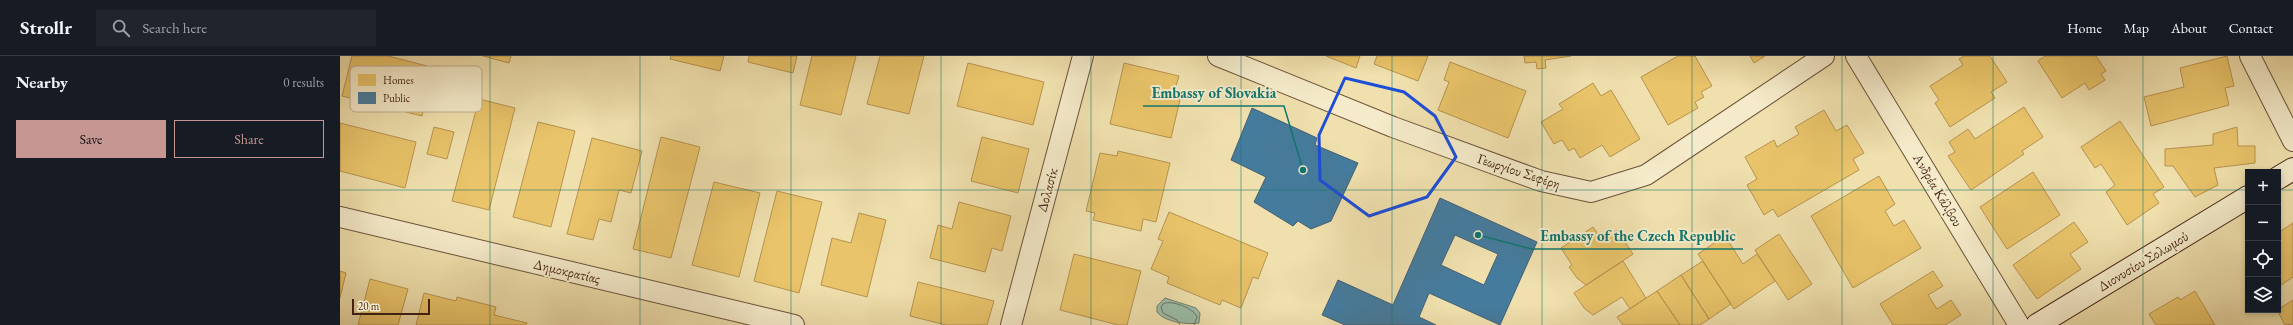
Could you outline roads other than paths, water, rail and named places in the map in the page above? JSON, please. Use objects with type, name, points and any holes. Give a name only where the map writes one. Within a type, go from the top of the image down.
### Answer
[{"type":"street","name":"Δολασίκ","points":[[1011,325],[1083,56]]},
{"type":"street","name":"Γεωργίου Σεφέρη","points":[[1218,56],[1393,127],[1541,181],[1591,192],[1646,176],[1824,56]]},
{"type":"street","points":[[2250,56],[2293,141]]},
{"type":"street","name":"Ανδρέα Κάλβου","points":[[1862,60],[2019,325]]},
{"type":"street","points":[[2281,176],[2293,169]]},
{"type":"street","name":"Διονυσίου Σολωμού","points":[[2037,325],[2245,198]]},
{"type":"street","name":"Δημοκρατίας","points":[[340,217],[794,325]]},
{"type":"water","points":[[1165,298],[1196,308],[1200,313],[1199,323],[1189,324],[1176,322],[1160,315],[1157,312],[1157,306]]},
{"type":"place","name":"Embassy of Slovakia","points":[[1303,170]]},
{"type":"place","name":"Embassy of the Czech Republic","points":[[1478,235]]}]
